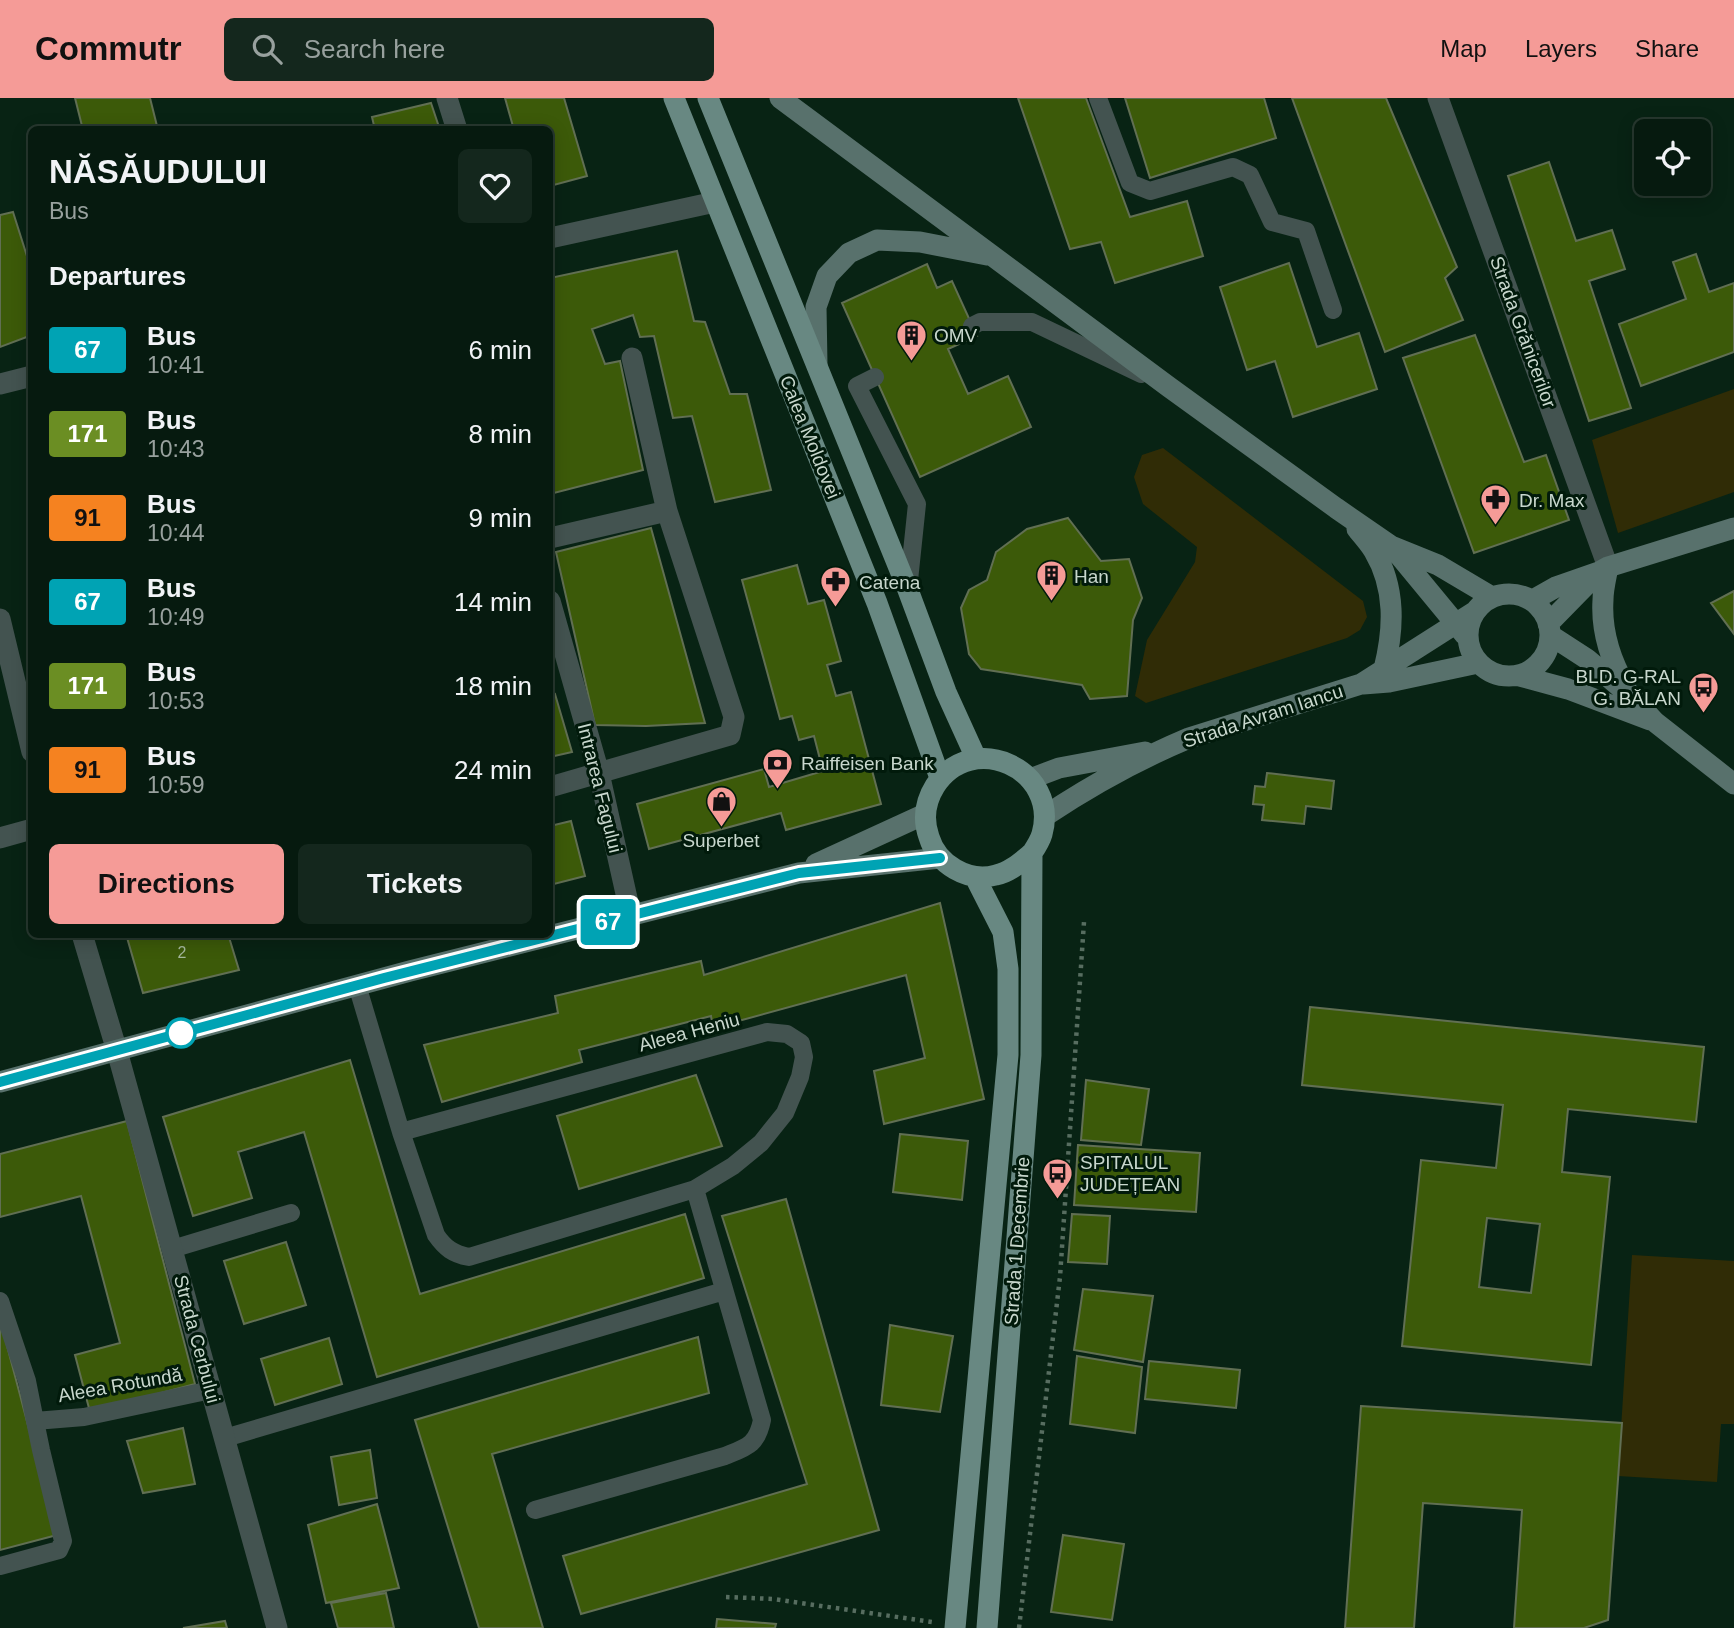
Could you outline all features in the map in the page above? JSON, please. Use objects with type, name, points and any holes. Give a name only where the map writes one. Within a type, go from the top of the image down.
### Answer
[{"type":"main road","name":"Calea Moldovei","points":[[674,98],[877,603],[940,778]]},
{"type":"main road","name":"Calea Moldovei","points":[[708,98],[908,590],[946,692],[976,758]]},
{"type":"main road","points":[[780,98],[1336,508],[1391,546],[1438,565],[1492,597]]},
{"type":"main road","points":[[817,367],[816,307],[827,276],[849,253],[877,240],[920,242],[993,257]]},
{"type":"main road","points":[[1336,508],[1374,551],[1384,573],[1391,597],[1392,618],[1384,669]]},
{"type":"main road","points":[[1533,600],[1556,587],[1604,569],[1734,528]]},
{"type":"main road","points":[[1391,546],[1463,632],[1478,663],[1490,672],[1505,677],[1520,676],[1568,688],[1655,722]]},
{"type":"main road","points":[[1549,629],[1604,569]]},
{"type":"main road","points":[[1604,569],[1605,635],[1615,668],[1633,698]]},
{"type":"main road","points":[[1463,632],[1474,612],[1492,597],[1506,593],[1520,594],[1533,600],[1543,611],[1549,629],[1549,648],[1543,660],[1533,670],[1520,676]]},
{"type":"main road","points":[[1549,629],[1633,698],[1655,722],[1734,784]]},
{"type":"main road","name":"Strada Avram Iancu","points":[[1361,684],[1384,669],[1463,632]]},
{"type":"main road","name":"Strada Avram Iancu","points":[[1045,816],[1067,801],[1164,749],[1210,731],[1361,684],[1389,682],[1478,663]]},
{"type":"main road","name":"Strada Avram Iancu","points":[[1030,779],[1059,768],[1164,749]]},
{"type":"main road","points":[[976,758],[996,759],[1015,766],[1030,779],[1041,796],[1045,816],[1042,836],[1032,853],[1015,867],[996,876],[975,877],[956,870],[940,858],[931,845],[926,830],[925,814],[929,794],[940,778],[957,765],[976,758]]},
{"type":"main road","points":[[799,873],[925,814]]},
{"type":"main road","name":"Strada 1 Decembrie","points":[[987,1628],[1031,1055],[1032,853]]},
{"type":"main road","points":[[553,936],[799,873],[940,858]]},
{"type":"main road","name":"Strada 1 Decembrie","points":[[948,1626],[1007,1055],[1008,969],[1003,932],[975,877]]},
{"type":"main road","points":[[0,1082],[357,985],[544,938]]},
{"type":"street","points":[[447,98],[456,126]]},
{"type":"street","name":"Strada Grănicerilor","points":[[1438,98],[1604,569]]},
{"type":"street","points":[[553,237],[715,202]]},
{"type":"street","points":[[553,786],[730,735],[734,717],[667,510],[632,358]]},
{"type":"street","points":[[0,384],[28,377]]},
{"type":"street","points":[[553,537],[667,510]]},
{"type":"street","points":[[0,620],[28,736]]},
{"type":"street","name":"Intrarea Fagului","points":[[553,624],[558,663],[599,773],[631,916]]},
{"type":"street","points":[[0,838],[28,830]]},
{"type":"street","name":"Strada Cerbului","points":[[83,938],[277,1628]]},
{"type":"lane","points":[[1098,98],[1130,183],[1150,191],[1233,167],[1250,175],[1272,222],[1306,231],[1333,310]]},
{"type":"lane","points":[[972,326],[980,322],[1032,322],[1169,387]]},
{"type":"lane","points":[[875,377],[857,386],[917,504],[908,590]]},
{"type":"lane","name":"Aleea Heniu","points":[[357,985],[401,1132],[436,1235],[443,1246],[455,1254],[469,1257],[695,1189],[733,1166],[761,1143],[785,1113],[800,1077],[804,1057],[801,1043],[787,1034],[768,1032],[401,1132]]},
{"type":"lane","points":[[535,1510],[725,1455],[748,1447],[759,1435],[762,1420],[695,1189]]},
{"type":"lane","points":[[172,1249],[291,1213]]},
{"type":"lane","points":[[225,1438],[724,1292]]},
{"type":"lane","name":"Aleea Rotundă","points":[[0,1301],[27,1381],[35,1421],[85,1417],[211,1390]]},
{"type":"lane","points":[[0,1566],[59,1550],[63,1541],[35,1421]]},
{"type":"path","points":[[1019,1628],[1060,1277],[1084,922]]},
{"type":"path","points":[[726,1597],[773,1599],[948,1626]]},
{"type":"shaded area","points":[[1734,389],[1734,492],[1618,533],[1592,440]]},
{"type":"shaded area","points":[[1163,448],[1363,601],[1367,617],[1360,630],[1347,638],[1146,703],[1135,696],[1147,640],[1195,562],[1197,547],[1143,504],[1134,477],[1142,455]]},
{"type":"shaded area","points":[[1632,1255],[1734,1261],[1734,1424],[1721,1424],[1717,1482],[1618,1476]]},
{"type":"building","points":[[75,98],[150,98],[157,126],[82,126]]},
{"type":"building","points":[[505,98],[564,98],[587,176],[553,185],[553,126],[513,126]]},
{"type":"building","points":[[1018,98],[1086,98],[1130,217],[1187,201],[1203,256],[1115,283],[1101,242],[1070,249]]},
{"type":"building","points":[[1125,98],[1264,98],[1276,138],[1150,178]]},
{"type":"building","points":[[1292,98],[1386,98],[1457,267],[1445,278],[1463,320],[1385,352]]},
{"type":"building","points":[[431,103],[439,126],[374,126],[372,117]]},
{"type":"building","points":[[1549,162],[1576,241],[1612,230],[1625,269],[1589,281],[1631,408],[1589,421],[1508,176]]},
{"type":"building","points":[[13,212],[28,259],[28,336],[0,347],[0,215]]},
{"type":"building","points":[[677,251],[694,321],[705,322],[730,394],[747,394],[771,490],[715,502],[692,416],[673,418],[654,336],[640,337],[633,315],[592,329],[605,364],[620,361],[643,470],[553,493],[553,277]]},
{"type":"building","points":[[1696,254],[1709,292],[1734,283],[1734,352],[1641,386],[1619,324],[1686,299],[1673,262]]},
{"type":"building","points":[[1289,263],[1317,347],[1359,333],[1377,389],[1293,417],[1275,361],[1247,370],[1220,287]]},
{"type":"building","name":"OMV","points":[[927,264],[937,288],[952,281],[977,336],[948,349],[968,394],[1008,376],[1031,427],[920,477],[842,303]]},
{"type":"building","points":[[1475,335],[1524,462],[1546,455],[1569,520],[1474,553],[1403,358]]},
{"type":"building","name":"Han","points":[[1068,518],[1101,561],[1129,559],[1142,598],[1133,620],[1127,696],[1090,699],[1082,685],[981,669],[969,654],[961,608],[969,590],[987,580],[996,552],[1027,529]]},
{"type":"building","points":[[651,528],[705,723],[595,725],[556,552]]},
{"type":"building","points":[[797,565],[808,604],[824,600],[841,661],[827,665],[836,696],[851,692],[881,804],[786,830],[781,813],[649,849],[637,804],[764,769],[769,787],[823,771],[814,736],[799,740],[792,716],[780,719],[742,580]]},
{"type":"building","points":[[1734,591],[1734,634],[1711,603]]},
{"type":"building","points":[[553,694],[572,752],[553,756]]},
{"type":"building","points":[[1267,773],[1334,781],[1331,809],[1306,806],[1304,824],[1262,820],[1264,805],[1253,804],[1255,786],[1265,787]]},
{"type":"building","points":[[571,821],[585,876],[553,884],[553,825]]},
{"type":"building","points":[[940,903],[984,1099],[884,1124],[874,1071],[925,1058],[906,975],[713,1028],[711,1016],[579,1050],[582,1062],[442,1102],[424,1045],[558,1013],[555,996],[701,961],[704,975]]},
{"type":"building","points":[[127,938],[229,938],[239,970],[143,993]]},
{"type":"building","points":[[1310,1007],[1704,1047],[1696,1122],[1568,1109],[1562,1172],[1610,1177],[1591,1365],[1402,1346],[1421,1160],[1496,1168],[1503,1105],[1302,1085]],"holes":[[[1487,1218],[1540,1224],[1531,1293],[1479,1287]]]},
{"type":"building","points":[[350,1060],[420,1294],[685,1214],[704,1278],[377,1377],[304,1132],[238,1152],[252,1198],[193,1216],[163,1117]]},
{"type":"building","points":[[696,1075],[722,1146],[579,1189],[557,1116]]},
{"type":"building","points":[[1086,1080],[1149,1089],[1141,1145],[1081,1140]]},
{"type":"building","points":[[127,1121],[195,1384],[90,1412],[75,1355],[120,1343],[81,1196],[0,1217],[0,1154]]},
{"type":"building","points":[[900,1134],[968,1141],[962,1200],[893,1192]]},
{"type":"building","points":[[1078,1145],[1200,1153],[1196,1212],[1074,1205]]},
{"type":"building","points":[[786,1199],[879,1530],[581,1614],[563,1556],[807,1484],[722,1216]]},
{"type":"building","points":[[1072,1214],[1110,1216],[1107,1264],[1068,1262]]},
{"type":"building","points":[[286,1242],[306,1305],[244,1324],[224,1261]]},
{"type":"building","points":[[1083,1289],[1153,1296],[1143,1362],[1074,1350]]},
{"type":"building","points":[[0,1319],[57,1535],[0,1550]]},
{"type":"building","points":[[890,1325],[953,1336],[940,1412],[881,1405]]},
{"type":"building","points":[[698,1337],[709,1393],[492,1454],[543,1628],[479,1628],[415,1420]]},
{"type":"building","points":[[329,1338],[342,1384],[275,1405],[261,1359]]},
{"type":"building","points":[[1077,1356],[1142,1367],[1135,1433],[1070,1424]]},
{"type":"building","points":[[1149,1361],[1240,1370],[1236,1408],[1145,1399]]},
{"type":"building","points":[[1361,1406],[1622,1423],[1608,1620],[1584,1628],[1514,1628],[1522,1510],[1423,1503],[1414,1628],[1345,1628]]},
{"type":"building","points":[[183,1428],[195,1484],[143,1493],[127,1441]]},
{"type":"building","points":[[370,1450],[377,1498],[339,1505],[331,1457]]},
{"type":"building","points":[[377,1504],[399,1588],[326,1603],[308,1525]]},
{"type":"building","points":[[1063,1535],[1124,1544],[1112,1620],[1051,1612]]},
{"type":"building","points":[[386,1593],[394,1628],[338,1628],[331,1603]]},
{"type":"building","points":[[717,1619],[776,1624],[775,1628],[716,1628]]},
{"type":"building","points":[[225,1621],[227,1628],[183,1628]]},
{"type":"bus line","name":"67","points":[[553,936],[799,873],[940,858]]},
{"type":"bus line","name":"67","points":[[0,1082],[384,978],[543,938]]},
{"type":"place","name":"OMV","points":[[911,362]]},
{"type":"place","name":"Dr. Max","points":[[1496,527]]},
{"type":"place","name":"Han","points":[[1051,603]]},
{"type":"place","name":"Catena","points":[[836,609]]},
{"type":"place","name":"BLD. G-RAL G. BĂLAN","points":[[1704,714]]},
{"type":"place","name":"Raiffeisen Bank","points":[[778,790]]},
{"type":"place","name":"Superbet","points":[[721,828]]},
{"type":"place","name":"SPITALUL JUDEȚEAN","points":[[1057,1200]]}]
